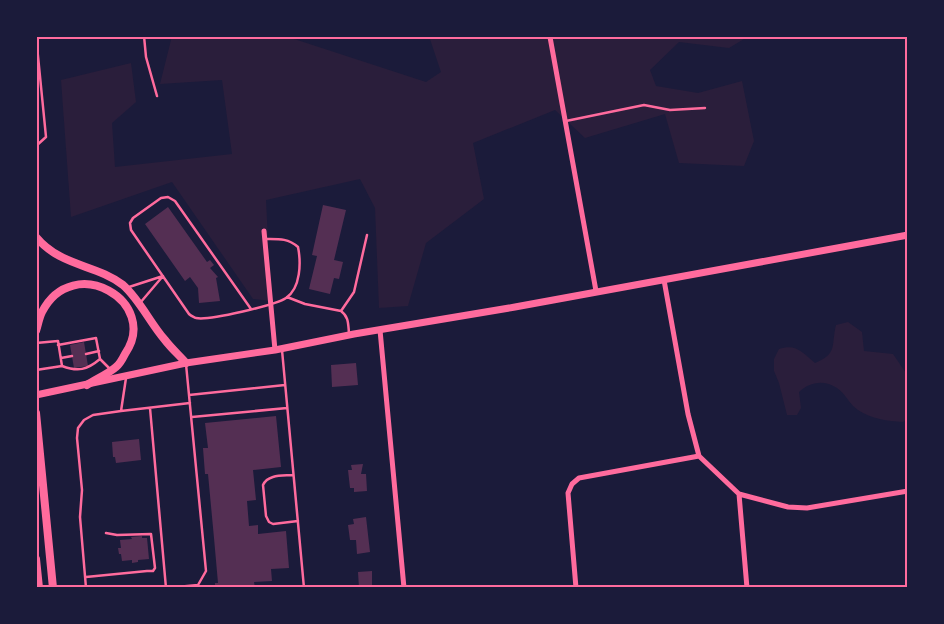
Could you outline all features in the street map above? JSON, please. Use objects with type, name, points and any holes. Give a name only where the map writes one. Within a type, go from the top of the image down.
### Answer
[{"type":"highway","points":[[36,237],[52,252],[109,277],[125,288],[165,340],[186,363]]},
{"type":"highway","points":[[36,331],[42,313],[52,298],[59,292],[78,284],[98,286],[108,289],[117,295],[127,307],[131,317],[133,330],[130,348],[117,366],[87,385]]},
{"type":"highway","points":[[36,413],[53,588]]},
{"type":"highway","points":[[36,559],[39,588]]},
{"type":"main road","points":[[36,395],[186,363],[278,349],[908,235]]},
{"type":"street","points":[[550,37],[596,291]]},
{"type":"street","points":[[264,231],[271,304],[278,349]]},
{"type":"street","points":[[664,280],[688,414],[699,456],[739,494],[788,507],[807,508],[908,491]]},
{"type":"street","points":[[380,330],[404,588]]},
{"type":"street","points":[[576,588],[568,492],[572,484],[579,478],[699,456]]},
{"type":"street","points":[[739,494],[747,588]]},
{"type":"lane","points":[[36,36],[46,137],[36,146]]},
{"type":"lane","points":[[144,36],[146,57],[157,96]]},
{"type":"lane","points":[[565,121],[644,105],[670,110],[705,108]]},
{"type":"lane","points":[[251,309],[175,201],[168,197],[161,198],[133,218],[130,223],[131,230],[189,314],[197,318],[238,313],[271,304],[287,297],[296,284],[300,266],[298,247],[282,238],[265,239]]},
{"type":"lane","points":[[341,312],[354,292],[366,235]]},
{"type":"lane","points":[[125,288],[163,276]]},
{"type":"lane","points":[[139,304],[163,276]]},
{"type":"lane","points":[[287,297],[305,304],[341,312],[348,320],[349,335]]},
{"type":"lane","points":[[58,345],[96,338],[100,359],[111,370]]},
{"type":"lane","points":[[36,343],[58,341],[62,366]]},
{"type":"lane","points":[[278,349],[285,385],[304,588]]},
{"type":"lane","points":[[86,354],[99,351]]},
{"type":"lane","points":[[60,358],[72,356]]},
{"type":"lane","points":[[36,370],[62,366],[73,370],[90,367],[100,359]]},
{"type":"lane","points":[[150,408],[166,588],[199,586],[206,571],[186,363]]},
{"type":"lane","points":[[122,411],[126,377]]},
{"type":"lane","points":[[189,395],[285,385]]},
{"type":"lane","points":[[86,588],[80,517],[82,490],[77,438],[78,428],[84,420],[93,415],[190,402]]},
{"type":"lane","points":[[192,417],[287,408]]},
{"type":"lane","points":[[293,475],[269,477],[265,480],[263,484],[266,516],[269,522],[273,524],[298,521]]},
{"type":"lane","points":[[86,577],[147,572],[153,571],[155,568],[151,534],[117,536],[106,534]]},
{"type":"shaded area","points":[[172,36],[285,36],[426,82],[441,72],[429,36],[749,36],[729,48],[679,42],[650,70],[656,86],[698,93],[742,81],[754,141],[744,166],[679,163],[665,114],[585,138],[555,110],[473,143],[484,199],[426,243],[408,306],[379,308],[375,208],[360,179],[266,200],[271,301],[253,299],[172,182],[71,217],[61,80],[131,63],[136,102],[112,123],[115,167],[232,154],[222,80],[160,84]]},
{"type":"shaded area","points":[[848,322],[862,332],[864,351],[893,354],[908,376],[908,418],[903,422],[868,416],[855,408],[837,388],[827,383],[812,384],[799,392],[801,408],[797,415],[787,415],[774,371],[774,359],[779,349],[785,347],[795,348],[815,363],[822,360],[830,352],[836,325]]},
{"type":"building","points":[[323,205],[346,210],[334,260],[343,262],[339,279],[334,278],[330,294],[309,289],[317,256],[312,255]]},
{"type":"building","points":[[168,207],[207,262],[210,260],[214,265],[210,268],[218,277],[216,278],[220,301],[199,303],[198,288],[190,277],[185,281],[145,224]]},
{"type":"building","points":[[84,342],[88,366],[74,368],[70,345]]},
{"type":"building","points":[[356,363],[358,385],[332,387],[331,365]]},
{"type":"building","points":[[276,416],[281,467],[253,470],[256,500],[247,501],[249,526],[258,525],[258,534],[286,531],[289,568],[271,569],[272,581],[254,582],[255,588],[215,588],[215,583],[218,583],[208,474],[205,474],[203,448],[208,448],[205,423]]},
{"type":"building","points":[[139,439],[141,460],[116,463],[115,457],[113,457],[112,442]]},
{"type":"building","points":[[363,464],[361,474],[366,474],[367,491],[354,492],[354,488],[350,488],[348,470],[352,470],[351,465]]},
{"type":"building","points":[[366,517],[370,552],[357,554],[356,540],[350,540],[348,525],[354,524],[353,519]]},
{"type":"building","points":[[142,536],[142,538],[147,538],[149,559],[138,560],[138,562],[132,563],[132,560],[122,561],[118,548],[121,548],[120,540]]},
{"type":"building","points":[[372,571],[372,588],[359,588],[358,572]]}]
